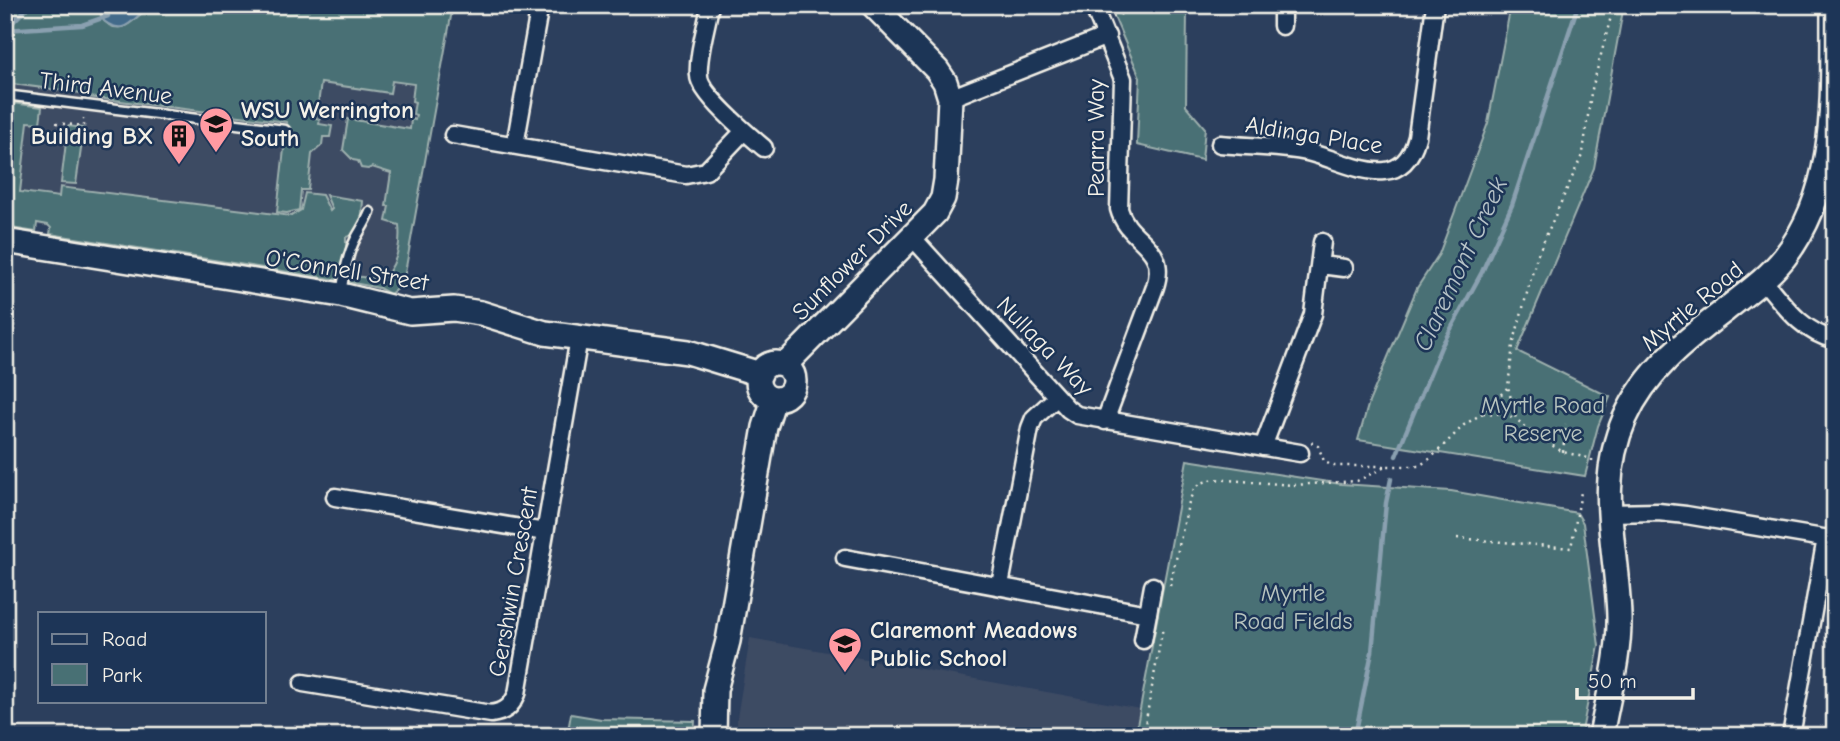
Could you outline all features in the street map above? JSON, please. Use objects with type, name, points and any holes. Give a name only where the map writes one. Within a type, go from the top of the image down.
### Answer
[{"type":"street","points":[[515,145],[540,5]]},
{"type":"street","points":[[710,5],[699,67],[701,85],[744,131],[764,148]]},
{"type":"street","name":"Sunflower Drive","points":[[785,365],[935,213],[943,198],[950,98],[945,82],[937,70],[873,5]]},
{"type":"street","name":"Pearra Way","points":[[1093,5],[1123,79],[1119,209],[1122,219],[1152,250],[1160,267],[1156,287],[1105,421]]},
{"type":"street","points":[[1282,5],[1282,26]]},
{"type":"street","name":"Aldinga Place","points":[[1220,144],[1305,152],[1377,172],[1397,167],[1409,157],[1417,137],[1435,5]]},
{"type":"street","name":"Myrtle Road","points":[[1601,736],[1617,651],[1619,625],[1608,513],[1609,480],[1615,445],[1625,417],[1639,393],[1671,353],[1763,281],[1797,240],[1811,215],[1824,181],[1831,136],[1833,5]]},
{"type":"street","points":[[950,98],[1104,29]]},
{"type":"street","points":[[453,135],[675,173],[697,174],[706,172],[714,165],[744,131]]},
{"type":"street","name":"Nullaga Way","points":[[912,237],[1057,397],[1077,415],[1263,447],[1301,447]]},
{"type":"street","name":"O'Connell Street","points":[[5,241],[341,295],[410,312],[454,309],[481,313],[529,329],[688,352],[760,374]]},
{"type":"street","points":[[1263,447],[1313,314],[1322,242]]},
{"type":"street","points":[[1321,265],[1344,268]]},
{"type":"street","points":[[1763,281],[1804,326],[1818,335],[1835,340]]},
{"type":"street","name":"Gershwin Crescent","points":[[303,683],[491,714],[507,710],[517,694],[579,338]]},
{"type":"street","points":[[773,363],[785,365],[795,379],[793,390],[785,397],[768,398],[760,390],[760,374],[773,363]]},
{"type":"street","points":[[1000,585],[1030,428],[1034,418],[1057,397]]},
{"type":"street","points":[[714,736],[715,690],[728,640],[765,427],[774,399]]},
{"type":"street","points":[[335,497],[545,532]]},
{"type":"street","points":[[1608,513],[1657,512],[1686,515],[1830,539],[1791,736]]},
{"type":"street","points":[[845,558],[1148,614]]},
{"type":"street","points":[[1143,640],[1153,586]]},
{"type":"lane","name":"Third Avenue","points":[[5,95],[285,130]]},
{"type":"lane","points":[[341,295],[348,260],[370,212]]},
{"type":"path","points":[[1104,29],[1144,5]]},
{"type":"path","points":[[1516,419],[1508,387],[1513,345],[1537,256],[1583,153],[1591,93],[1614,5]]},
{"type":"path","points":[[56,122],[83,126],[85,111]]},
{"type":"path","points":[[1301,447],[1318,446],[1324,461],[1332,466],[1419,466],[1431,458],[1464,425],[1483,413],[1508,387]]},
{"type":"path","points":[[1483,413],[1505,414],[1563,452],[1592,459],[1591,470]]},
{"type":"path","points":[[1563,452],[1566,424]]},
{"type":"path","points":[[1168,594],[1188,505],[1194,489],[1201,483],[1214,479],[1293,485],[1357,481],[1387,466]]},
{"type":"path","points":[[1457,538],[1571,548],[1581,492]]},
{"type":"path","points":[[1143,736],[1164,621]]},
{"type":"shaded area","name":"WSU Werrington South","points":[[5,5],[453,5],[403,284],[5,220]]},
{"type":"shaded area","points":[[99,5],[153,5],[130,23],[119,27],[104,21]]},
{"type":"shaded area","name":"Claremont Meadows Public School","points":[[750,638],[1140,709],[1135,736],[737,736],[737,718]]},
{"type":"green space","points":[[5,5],[99,5],[100,14],[109,25],[122,27],[153,5],[453,5],[403,284],[390,294],[379,288],[348,282],[348,275],[382,280],[394,262],[399,225],[386,221],[391,173],[372,167],[361,168],[358,161],[353,160],[343,150],[348,119],[410,129],[411,119],[415,120],[416,115],[413,114],[415,102],[412,101],[414,84],[392,81],[390,93],[321,83],[316,118],[320,119],[319,124],[332,126],[330,137],[323,137],[322,145],[312,154],[308,190],[301,190],[299,210],[277,212],[287,122],[89,97],[89,94],[5,83]]},
{"type":"green space","points":[[1109,5],[1194,5],[1194,9],[1187,9],[1186,106],[1205,128],[1202,160],[1137,145],[1140,77]]},
{"type":"green space","name":"Myrtle Road Reserve","points":[[1511,5],[1624,5],[1594,168],[1517,351],[1610,397],[1598,426],[1585,476],[1358,440],[1369,402],[1417,288],[1439,254],[1488,123]]},
{"type":"green space","points":[[5,102],[42,107],[40,123],[28,122],[20,192],[59,197],[60,187],[291,216],[301,210],[305,193],[322,195],[330,211],[332,209],[326,195],[363,201],[361,224],[354,235],[346,237],[339,280],[50,234],[51,228],[48,225],[37,223],[36,232],[5,227]]},
{"type":"green space","points":[[68,126],[84,128],[76,184],[61,183]]},
{"type":"green space","name":"Myrtle Road Fields","points":[[1187,460],[1341,484],[1451,491],[1577,513],[1583,523],[1599,646],[1581,736],[1135,736]]},
{"type":"green space","points":[[571,714],[601,719],[695,721],[694,736],[567,736]]},
{"type":"waterway","points":[[6,29],[30,5]]},
{"type":"waterway","name":"Claremont Creek","points":[[1396,456],[1441,347],[1482,272],[1512,205],[1578,5]]},
{"type":"waterway","points":[[5,30],[82,25],[108,16]]},
{"type":"waterway","name":"Claremont Creek","points":[[1355,736],[1372,652],[1386,503],[1391,479]]},
{"type":"place","name":"WSU Werrington South","points":[[216,154]]},
{"type":"place","name":"Building BX","points":[[179,166]]},
{"type":"place","name":"Claremont Meadows Public School","points":[[845,674]]}]
